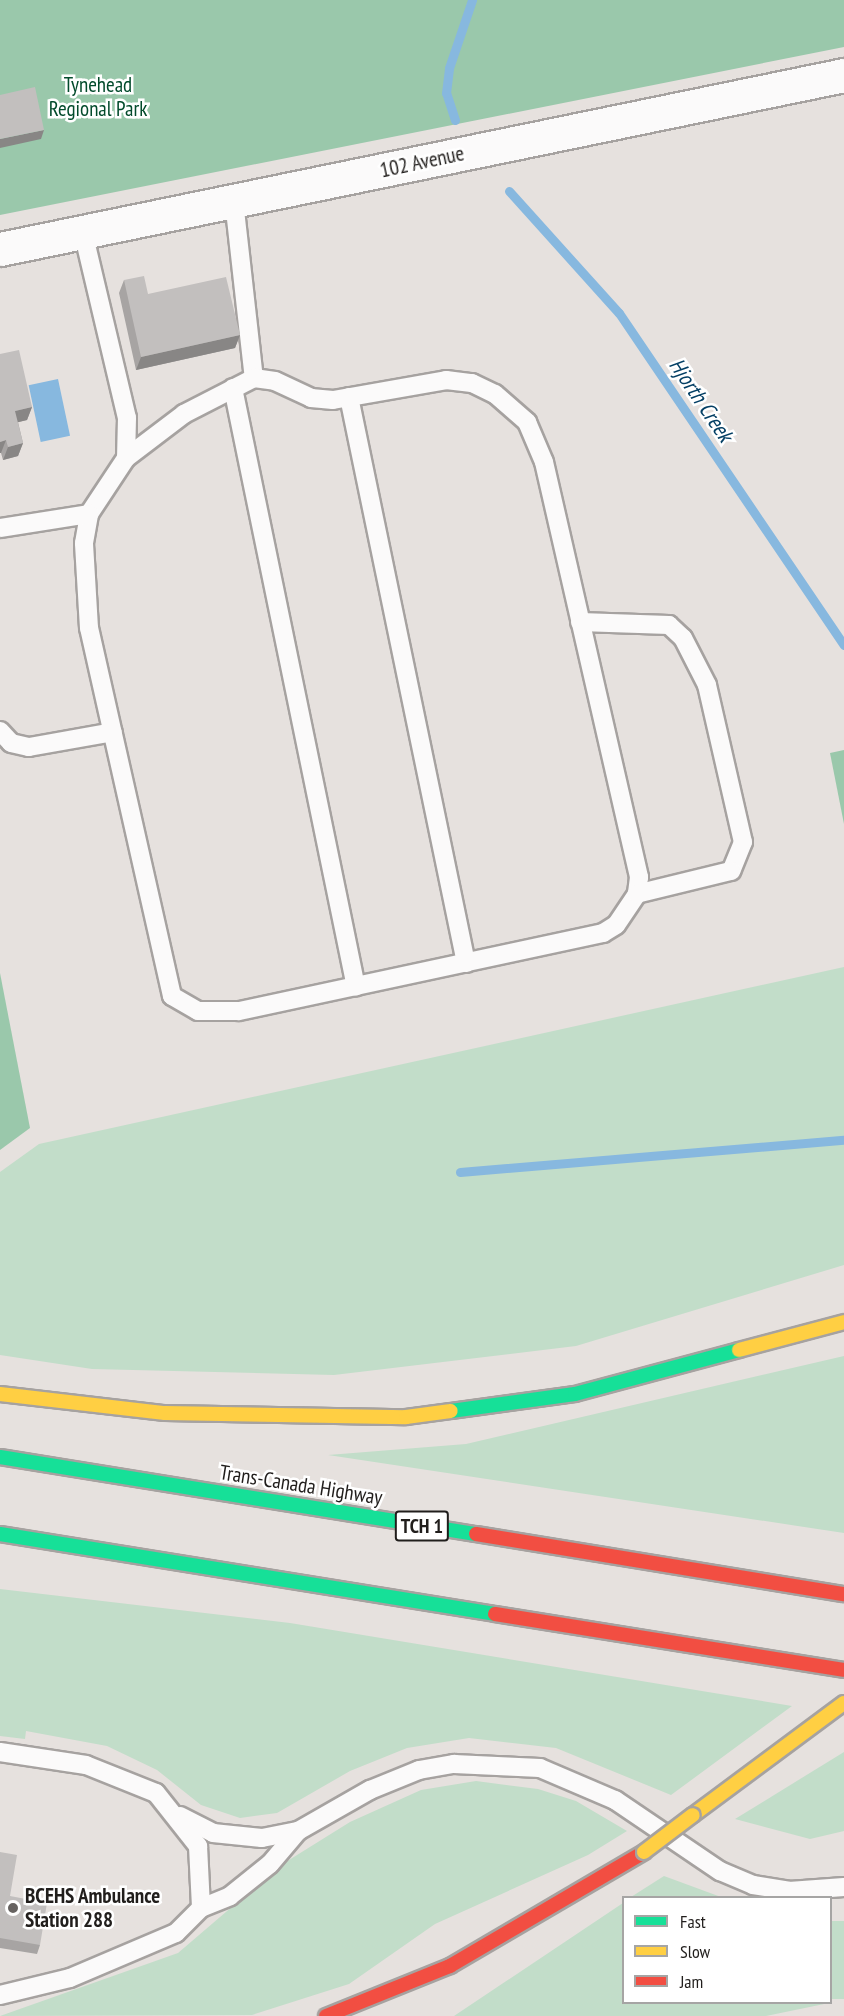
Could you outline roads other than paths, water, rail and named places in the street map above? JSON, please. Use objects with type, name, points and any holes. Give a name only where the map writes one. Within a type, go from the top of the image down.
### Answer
[{"type":"highway","points":[[733,1351],[824,1311]]},
{"type":"highway","points":[[0,1394],[165,1413],[406,1417],[575,1394],[844,1322]]},
{"type":"highway","name":"Trans-Canada Highway","points":[[0,1457],[844,1594]]},
{"type":"highway","points":[[0,1534],[844,1670]]},
{"type":"highway","points":[[326,2016],[450,1966],[644,1852],[844,1703]]},
{"type":"street","name":"102 Avenue","points":[[0,249],[844,75]]},
{"type":"lane","points":[[234,201],[254,378]]},
{"type":"lane","points":[[83,232],[128,418],[126,458]]},
{"type":"lane","points":[[254,378],[275,381],[312,398],[349,397],[446,380],[472,383],[495,394],[527,422],[544,462],[639,877],[637,894],[625,917],[603,933],[356,987],[217,1013],[198,1011],[172,996],[89,628],[84,543],[89,514],[126,458],[157,431],[233,388],[254,378]]},
{"type":"lane","points":[[233,388],[356,987]]},
{"type":"lane","points":[[349,397],[466,963]]},
{"type":"lane","points":[[0,528],[89,514]]},
{"type":"lane","points":[[580,622],[669,625],[683,638],[707,685],[743,842],[731,871],[637,894]]},
{"type":"lane","points":[[0,731],[11,743],[29,747],[112,732]]},
{"type":"lane","points":[[0,1752],[121,1775],[156,1793],[180,1816],[198,1846],[201,1908]]},
{"type":"lane","points":[[0,1995],[70,1978],[176,1933],[201,1908],[230,1896],[270,1864],[298,1831],[370,1790],[419,1770],[464,1764],[540,1768],[615,1800],[720,1871],[753,1885],[789,1891],[844,1887]]},
{"type":"lane","points":[[180,1816],[240,1838],[298,1831]]},
{"type":"water","points":[[58,379],[70,436],[41,442],[29,385]]},
{"type":"waterway","name":"Hjorth Creek","points":[[455,120],[446,93],[449,68],[472,0]]},
{"type":"waterway","name":"Hjorth Creek","points":[[509,191],[619,313],[844,645]]},
{"type":"waterway","points":[[460,1172],[844,1140]]},
{"type":"place","name":"BCEHS Ambulance Station 288","points":[[13,1908]]},
{"type":"park label","name":"Tynehead Regional Park","points":[[98,97]]}]
